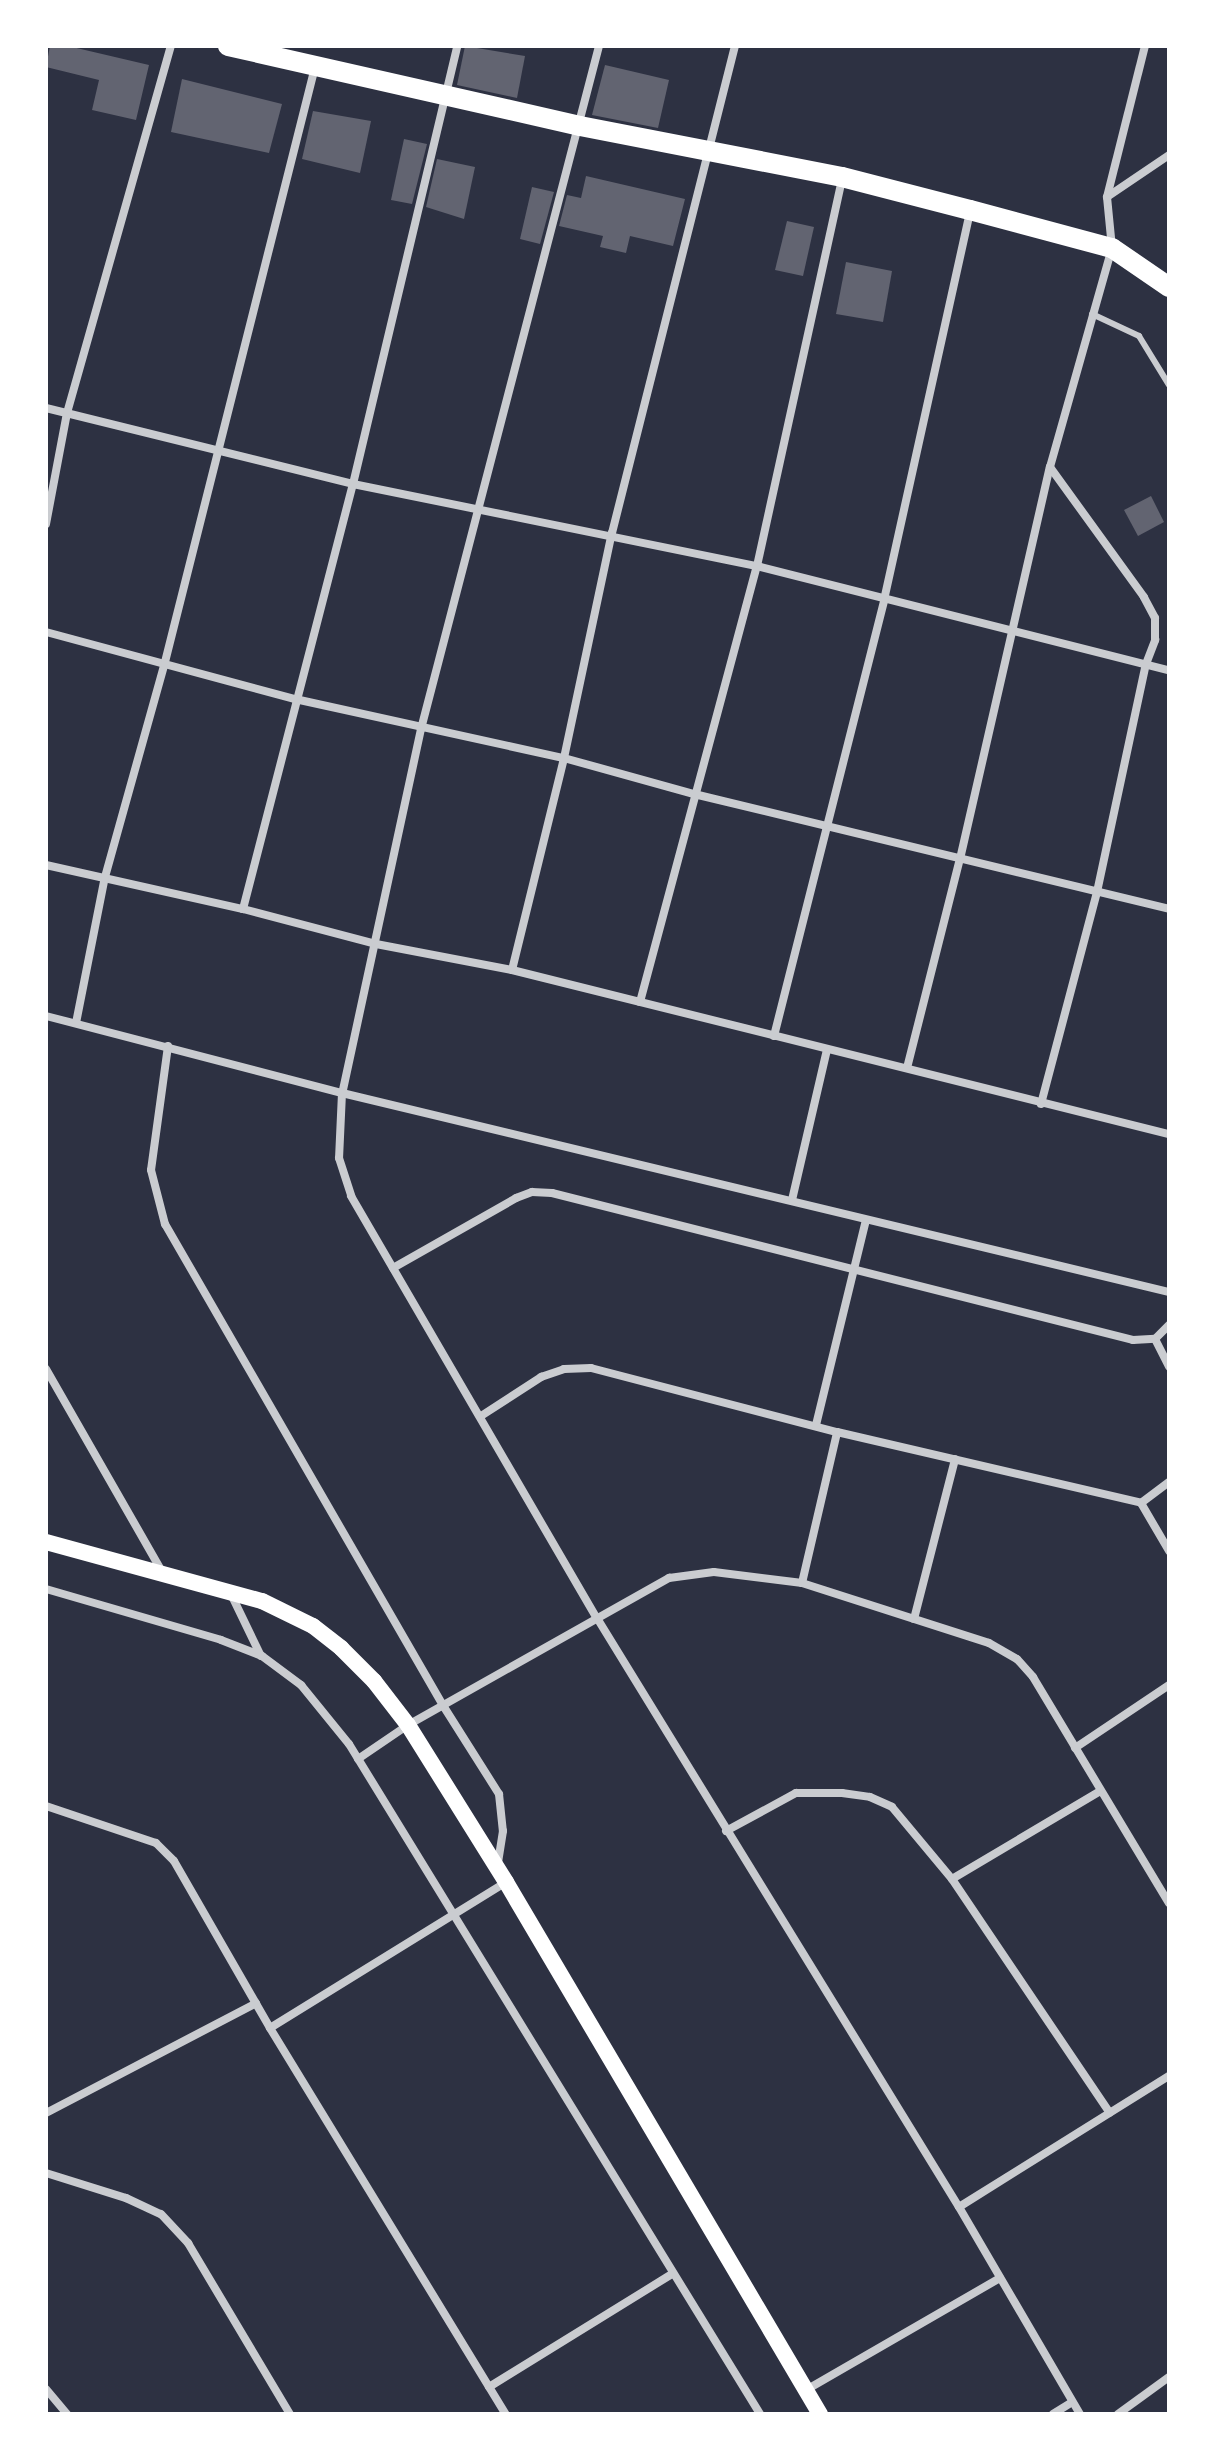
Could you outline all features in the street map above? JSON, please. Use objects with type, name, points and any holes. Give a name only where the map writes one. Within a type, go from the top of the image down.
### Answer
[{"type":"main road","points":[[228,46],[580,126],[842,177],[1112,248],[1169,287]]},
{"type":"main road","points":[[46,1542],[229,1590],[286,1611],[341,1648],[374,1681],[408,1725],[501,1875],[820,2414]]},
{"type":"street","points":[[46,524],[67,413],[171,46]]},
{"type":"street","points":[[243,909],[353,484],[457,46]]},
{"type":"street","points":[[599,46],[421,729],[342,1093],[339,1158],[351,1196],[597,1618],[959,2207],[1080,2414]]},
{"type":"street","points":[[512,970],[564,758],[612,533],[735,46]]},
{"type":"street","points":[[907,1068],[960,859],[1050,467],[1112,248],[1107,197],[1145,46]]},
{"type":"street","points":[[76,1023],[105,877],[164,666],[315,66]]},
{"type":"street","points":[[1107,197],[1169,155]]},
{"type":"street","points":[[640,1002],[757,566],[842,177]]},
{"type":"street","points":[[774,1036],[884,600],[970,210]]},
{"type":"street","points":[[46,408],[353,484],[612,533],[757,566],[1169,670]]},
{"type":"street","points":[[1041,1104],[1097,892],[1146,664],[1155,640],[1155,618],[1050,467]]},
{"type":"street","points":[[46,632],[295,699],[564,758],[694,794],[1169,909]]},
{"type":"street","points":[[46,865],[243,909],[376,944],[512,970],[1169,1134]]},
{"type":"street","points":[[46,1016],[342,1093],[1169,1292]]},
{"type":"street","points":[[168,1046],[151,1170],[165,1224],[444,1707],[499,1794],[503,1831],[501,1875],[454,1915],[270,2028]]},
{"type":"street","points":[[792,1200],[827,1050]]},
{"type":"street","points":[[393,1268],[532,1192],[552,1193],[1133,1340],[1155,1339],[1169,1325]]},
{"type":"street","points":[[816,1425],[866,1220]]},
{"type":"street","points":[[1155,1339],[1169,1367]]},
{"type":"street","points":[[481,1416],[541,1377],[564,1369],[591,1368],[837,1432],[1141,1503],[1169,1551]]},
{"type":"street","points":[[46,1369],[163,1573]]},
{"type":"street","points":[[802,1583],[837,1432]]},
{"type":"street","points":[[914,1619],[955,1459]]},
{"type":"street","points":[[1141,1503],[1169,1482]]},
{"type":"street","points":[[358,1759],[408,1725],[669,1578],[693,1572],[802,1583],[989,1643],[1017,1659],[1033,1677],[1169,1903]]},
{"type":"street","points":[[46,1589],[221,1640],[262,1656],[301,1685],[358,1759],[760,2414]]},
{"type":"street","points":[[229,1590],[262,1656]]},
{"type":"street","points":[[1075,1748],[1169,1685]]},
{"type":"street","points":[[726,1831],[796,1793],[818,1791],[870,1797],[892,1807],[912,1826],[952,1879],[1110,2113]]},
{"type":"street","points":[[952,1879],[1100,1791]]},
{"type":"street","points":[[46,1806],[156,1843],[174,1861],[270,2028],[506,2414]]},
{"type":"street","points":[[46,2113],[256,2003]]},
{"type":"street","points":[[959,2207],[1169,2076]]},
{"type":"street","points":[[46,2173],[126,2198],[161,2214],[188,2243],[290,2414]]},
{"type":"street","points":[[489,2387],[672,2274]]},
{"type":"street","points":[[805,2390],[1000,2278]]},
{"type":"street","points":[[1118,2414],[1169,2377]]},
{"type":"street","points":[[46,2389],[67,2414]]},
{"type":"street","points":[[1053,2414],[1072,2402]]},
{"type":"lane","points":[[1092,314],[1139,336],[1169,385]]},
{"type":"building","points":[[50,46],[68,46],[149,65],[136,120],[92,110],[99,80],[46,67]]},
{"type":"building","points":[[465,46],[525,56],[517,98],[457,85]]},
{"type":"building","points":[[605,65],[669,80],[658,128],[592,115]]},
{"type":"building","points":[[182,79],[282,104],[269,153],[171,132]]},
{"type":"building","points":[[313,111],[371,121],[360,173],[302,159]]},
{"type":"building","points":[[404,139],[427,144],[412,204],[391,200]]},
{"type":"building","points":[[437,159],[475,167],[464,219],[426,207]]},
{"type":"building","points":[[586,176],[685,199],[673,246],[630,236],[626,253],[600,247],[603,236],[559,226],[567,195],[581,198]]},
{"type":"building","points":[[532,187],[554,192],[540,244],[520,239]]},
{"type":"building","points":[[787,221],[814,227],[803,276],[775,270]]},
{"type":"building","points":[[846,262],[892,271],[883,322],[836,314]]},
{"type":"building","points":[[1151,496],[1164,522],[1138,536],[1124,510]]}]
